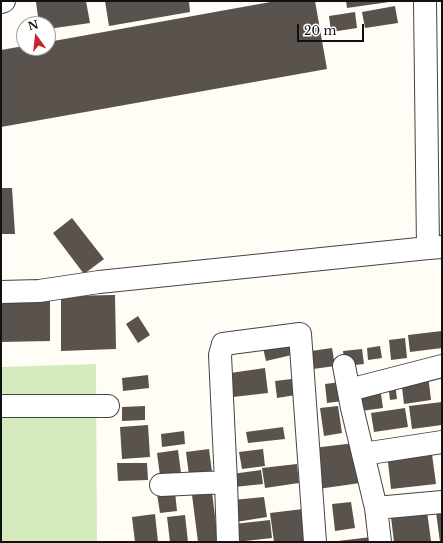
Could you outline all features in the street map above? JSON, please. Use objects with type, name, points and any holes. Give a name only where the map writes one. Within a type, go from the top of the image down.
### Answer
[{"type":"street","points":[[1,292],[39,291],[99,282],[435,248],[425,1]]},
{"type":"street","points":[[228,542],[220,355],[223,344],[300,334],[315,542]]},
{"type":"street","points":[[344,366],[348,390],[376,508],[380,542]]},
{"type":"street","points":[[348,390],[442,366]]},
{"type":"street","points":[[1,406],[108,406]]},
{"type":"street","points":[[363,454],[442,442]]},
{"type":"street","points":[[161,485],[226,482]]},
{"type":"street","points":[[376,508],[442,502]]},
{"type":"green space","points":[[96,364],[97,542],[1,542],[1,367]]},
{"type":"building","points":[[86,1],[90,23],[56,28],[56,16],[38,16],[36,2]]},
{"type":"building","points":[[105,1],[189,1],[190,12],[109,26]]},
{"type":"building","points":[[276,1],[315,1],[327,69],[1,127],[1,50],[16,47],[16,56],[56,56],[56,41]]},
{"type":"building","points":[[346,1],[388,1],[389,2],[347,8]]},
{"type":"building","points":[[395,6],[398,23],[365,28],[362,12]]},
{"type":"building","points":[[355,12],[357,28],[331,32],[329,16]]},
{"type":"building","points":[[1,188],[12,188],[15,234],[1,234]]},
{"type":"building","points":[[72,218],[104,259],[84,274],[53,233]]},
{"type":"building","points":[[115,295],[116,349],[61,351],[61,296]]},
{"type":"building","points":[[50,299],[50,341],[1,342],[1,300]]},
{"type":"building","points":[[138,316],[150,335],[138,343],[126,324]]},
{"type":"building","points":[[442,331],[442,348],[410,352],[408,335]]},
{"type":"building","points":[[405,338],[407,358],[391,360],[389,340]]},
{"type":"building","points":[[293,341],[296,354],[266,361],[263,348]]},
{"type":"building","points":[[380,346],[382,358],[368,360],[367,348]]},
{"type":"building","points":[[332,348],[335,366],[313,369],[311,351]]},
{"type":"building","points":[[362,349],[364,364],[345,366],[343,351]]},
{"type":"building","points":[[265,368],[268,393],[233,397],[230,373]]},
{"type":"building","points":[[148,375],[149,388],[123,391],[122,378]]},
{"type":"building","points":[[428,375],[431,400],[404,404],[401,379]]},
{"type":"building","points":[[300,378],[302,394],[277,398],[275,381]]},
{"type":"building","points":[[341,382],[343,401],[327,403],[325,384]]},
{"type":"building","points":[[395,382],[397,399],[390,400],[388,383]]},
{"type":"building","points":[[380,387],[383,408],[361,411],[358,390]]},
{"type":"building","points":[[442,402],[442,425],[412,429],[409,406]]},
{"type":"building","points":[[145,406],[145,420],[122,421],[122,407]]},
{"type":"building","points":[[338,406],[342,433],[324,436],[320,408]]},
{"type":"building","points":[[405,408],[408,427],[374,432],[371,413]]},
{"type":"building","points":[[148,425],[150,457],[122,459],[120,427]]},
{"type":"building","points":[[283,427],[285,439],[248,443],[246,432]]},
{"type":"building","points":[[184,431],[185,444],[162,447],[161,434]]},
{"type":"building","points":[[355,443],[360,483],[318,489],[313,448]]},
{"type":"building","points":[[431,447],[436,484],[391,489],[387,453]]},
{"type":"building","points":[[209,449],[212,472],[189,475],[186,452]]},
{"type":"building","points":[[263,449],[265,466],[242,469],[239,452]]},
{"type":"building","points":[[178,450],[181,473],[160,476],[157,453]]},
{"type":"building","points":[[117,463],[147,463],[148,480],[118,481]]},
{"type":"building","points":[[297,464],[299,483],[265,488],[262,468]]},
{"type":"building","points":[[261,470],[263,484],[234,487],[232,474]]},
{"type":"building","points":[[175,492],[177,511],[160,513],[157,494]]},
{"type":"building","points":[[212,492],[218,541],[198,542],[192,495]]},
{"type":"building","points":[[264,497],[267,517],[236,522],[233,500]]},
{"type":"building","points":[[351,502],[355,528],[335,531],[332,504]]},
{"type":"building","points":[[426,504],[431,541],[394,542],[390,509]]},
{"type":"building","points":[[442,504],[442,542],[440,542],[435,505]]},
{"type":"building","points":[[303,509],[306,541],[274,542],[270,513]]},
{"type":"building","points":[[155,514],[158,542],[135,542],[132,517]]},
{"type":"building","points":[[185,515],[188,542],[170,542],[167,517]]},
{"type":"building","points":[[270,520],[272,538],[236,542],[234,524]]},
{"type":"building","points":[[371,537],[372,542],[338,542],[338,541]]}]
